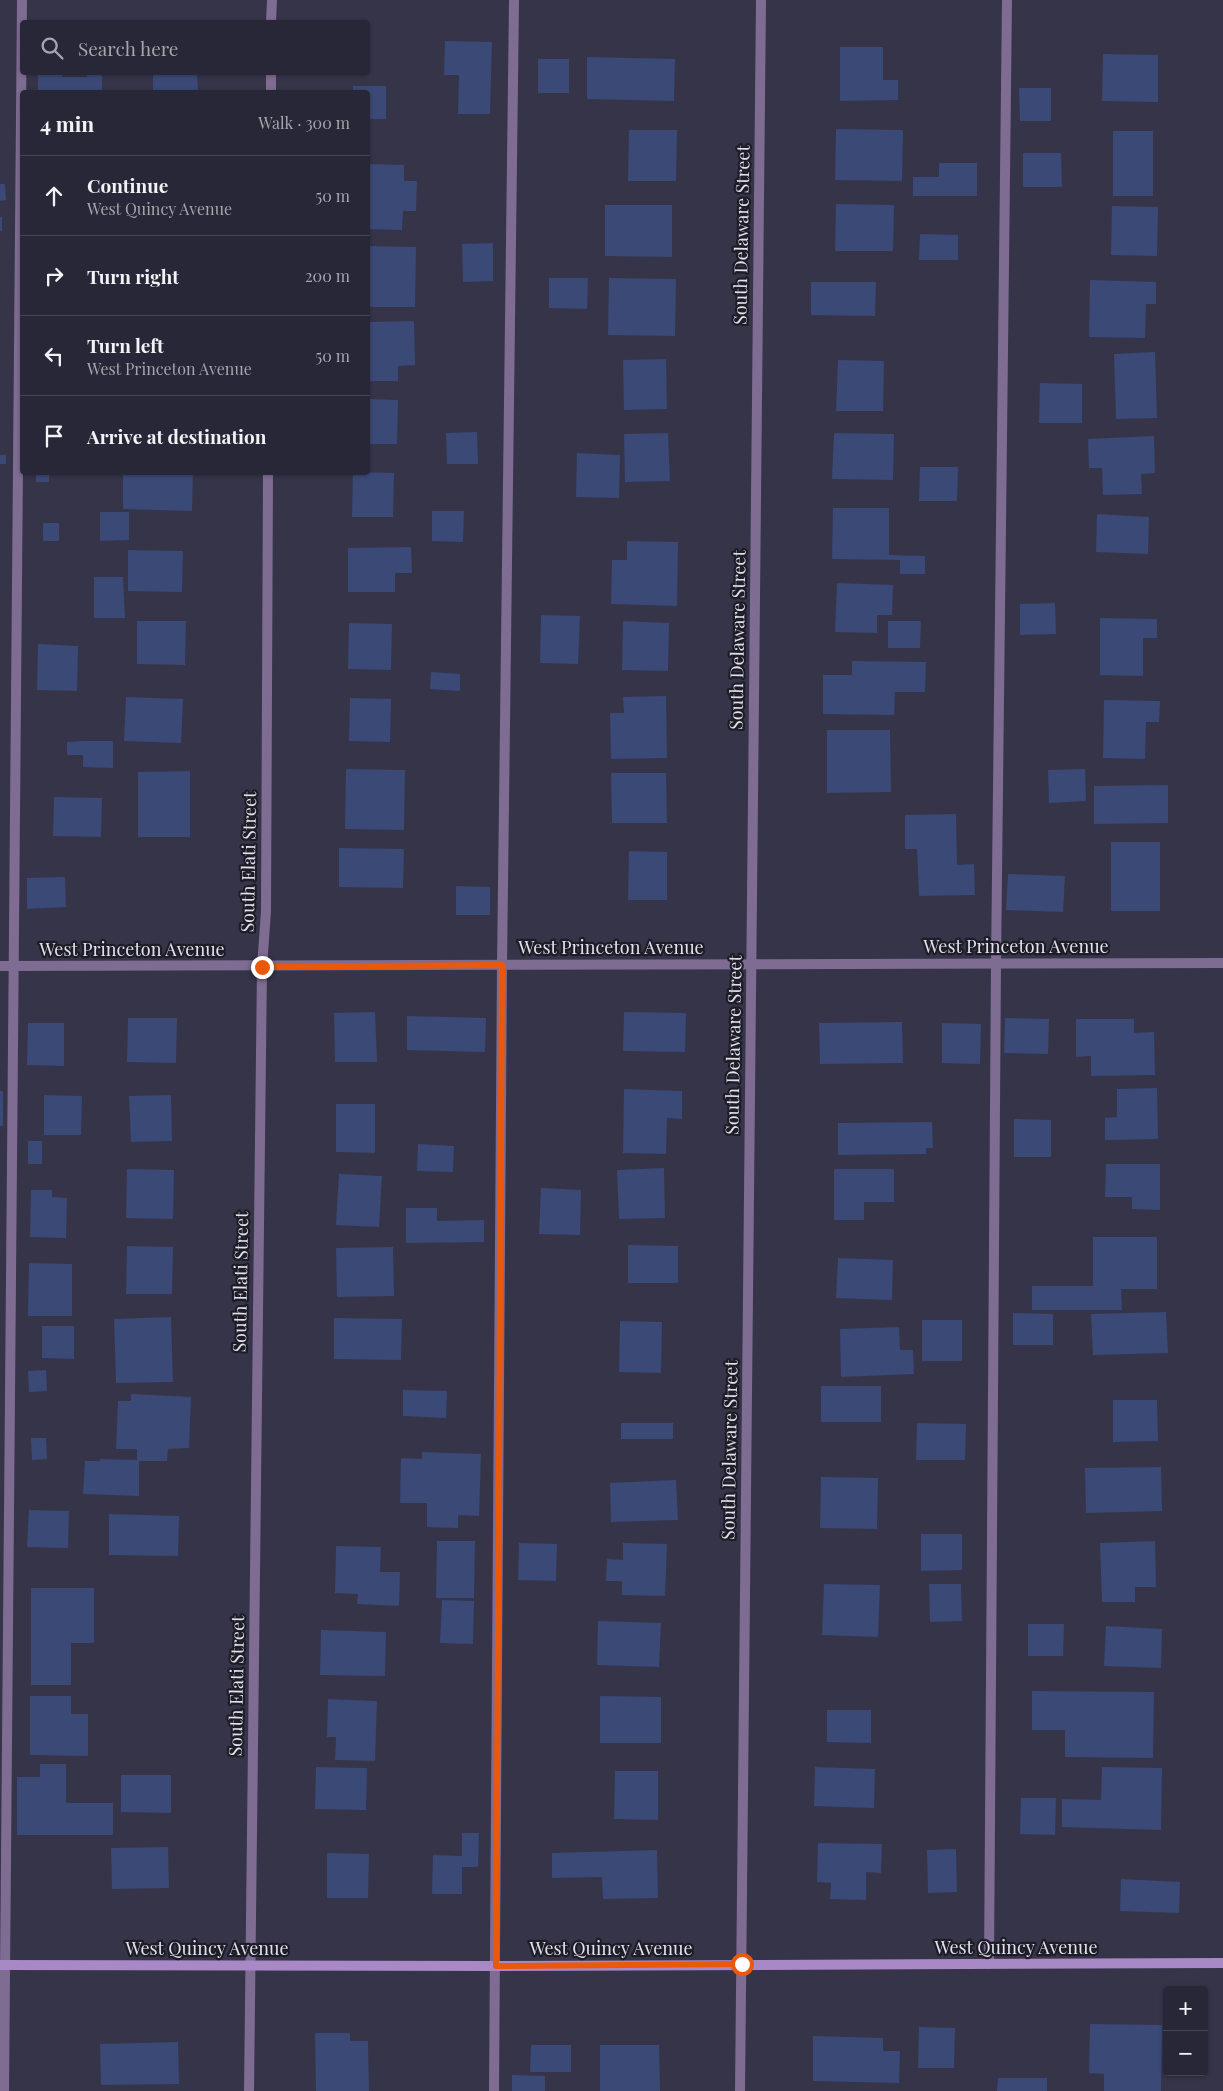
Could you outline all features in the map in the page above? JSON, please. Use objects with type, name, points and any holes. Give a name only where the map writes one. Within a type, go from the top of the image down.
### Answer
[{"type":"street","points":[[22,0],[22,20]]},
{"type":"street","points":[[271,20],[272,0]]},
{"type":"street","points":[[494,2091],[502,965],[514,0]]},
{"type":"street","name":"South Delaware Street","points":[[740,2091],[761,0]]},
{"type":"street","points":[[989,1964],[996,963],[1008,0]]},
{"type":"street","points":[[21,75],[21,90]]},
{"type":"street","points":[[271,75],[271,90]]},
{"type":"street","points":[[4,2091],[2,1964],[20,215]]},
{"type":"street","name":"South Elati Street","points":[[249,2091],[262,967],[266,911],[268,475]]},
{"type":"street","name":"West Princeton Avenue","points":[[0,966],[262,967],[751,963],[1223,963]]},
{"type":"street","name":"West Quincy Avenue","points":[[2,1964],[496,1966],[1223,1964]]},
{"type":"building","points":[[445,41],[492,42],[490,114],[458,114],[459,75],[444,75]]},
{"type":"building","points":[[840,47],[883,47],[883,80],[898,80],[898,100],[840,101]]},
{"type":"building","points":[[1103,54],[1158,55],[1158,102],[1102,101]]},
{"type":"building","points":[[587,57],[675,59],[674,101],[587,99]]},
{"type":"building","points":[[538,59],[569,59],[569,93],[538,93]]},
{"type":"building","points":[[38,75],[87,77],[87,75],[102,75],[102,90],[38,90]]},
{"type":"building","points":[[153,75],[197,75],[198,90],[153,90]]},
{"type":"building","points":[[353,86],[386,86],[386,119],[370,119],[370,90],[353,90]]},
{"type":"building","points":[[1019,88],[1051,88],[1051,121],[1020,121]]},
{"type":"building","points":[[836,129],[903,130],[902,181],[835,180]]},
{"type":"building","points":[[629,130],[677,130],[676,181],[628,181]]},
{"type":"building","points":[[1113,131],[1153,131],[1153,196],[1113,196]]},
{"type":"building","points":[[1023,153],[1061,153],[1062,187],[1023,187]]},
{"type":"building","points":[[939,163],[977,163],[977,196],[913,196],[913,177],[939,177]]},
{"type":"building","points":[[370,164],[404,165],[404,181],[417,181],[416,211],[403,211],[402,230],[370,229]]},
{"type":"building","points":[[0,184],[5,184],[6,200],[0,201]]},
{"type":"building","points":[[836,204],[894,205],[893,251],[835,251]]},
{"type":"building","points":[[605,205],[672,205],[672,257],[605,256]]},
{"type":"building","points":[[1112,206],[1158,207],[1157,256],[1111,255]]},
{"type":"building","points":[[0,217],[2,217],[2,231],[0,231]]},
{"type":"building","points":[[920,234],[958,235],[958,260],[919,260]]},
{"type":"building","points":[[493,243],[493,281],[463,282],[462,244]]},
{"type":"building","points":[[370,246],[416,247],[415,307],[370,307]]},
{"type":"building","points":[[549,278],[588,278],[587,309],[549,308]]},
{"type":"building","points":[[609,278],[676,279],[675,336],[608,335]]},
{"type":"building","points":[[1090,280],[1156,282],[1156,304],[1146,304],[1145,338],[1089,337]]},
{"type":"building","points":[[811,282],[876,282],[875,316],[811,315]]},
{"type":"building","points":[[414,321],[415,365],[398,366],[398,381],[370,381],[370,322]]},
{"type":"building","points":[[1155,352],[1157,418],[1116,419],[1114,354]]},
{"type":"building","points":[[666,359],[667,409],[624,410],[623,360]]},
{"type":"building","points":[[838,360],[884,361],[883,411],[836,411]]},
{"type":"building","points":[[1040,383],[1082,384],[1082,423],[1039,423]]},
{"type":"building","points":[[370,399],[398,400],[397,444],[370,444]]},
{"type":"building","points":[[477,432],[478,464],[447,464],[446,433]]},
{"type":"building","points":[[668,433],[670,481],[625,482],[624,434]]},
{"type":"building","points":[[834,433],[894,434],[893,480],[832,479]]},
{"type":"building","points":[[1154,436],[1155,473],[1141,474],[1142,494],[1103,495],[1102,468],[1089,468],[1088,439]]},
{"type":"building","points":[[577,453],[620,455],[619,498],[576,497]]},
{"type":"building","points":[[0,455],[6,455],[6,464],[0,464]]},
{"type":"building","points":[[920,467],[958,467],[957,501],[919,501]]},
{"type":"building","points":[[370,472],[394,473],[393,517],[352,517],[353,475],[370,475]]},
{"type":"building","points":[[36,475],[49,475],[49,482],[36,482]]},
{"type":"building","points":[[123,475],[193,475],[192,511],[123,509]]},
{"type":"building","points":[[833,508],[889,508],[889,555],[925,556],[925,574],[900,574],[900,560],[832,559]]},
{"type":"building","points":[[432,511],[464,511],[463,542],[432,541]]},
{"type":"building","points":[[100,512],[129,512],[129,540],[100,541]]},
{"type":"building","points":[[1097,514],[1149,517],[1148,554],[1096,552]]},
{"type":"building","points":[[43,523],[59,523],[59,541],[43,541]]},
{"type":"building","points":[[627,541],[678,542],[677,606],[611,604],[612,560],[627,560]]},
{"type":"building","points":[[411,547],[412,573],[395,573],[395,592],[348,592],[348,548]]},
{"type":"building","points":[[128,550],[183,551],[182,592],[128,591]]},
{"type":"building","points":[[94,577],[123,577],[125,618],[94,618]]},
{"type":"building","points":[[837,583],[893,585],[892,615],[877,615],[877,633],[835,632]]},
{"type":"building","points":[[1055,603],[1056,634],[1020,635],[1020,604]]},
{"type":"building","points":[[541,615],[580,616],[578,664],[540,663]]},
{"type":"building","points":[[1100,618],[1157,619],[1157,638],[1143,638],[1143,676],[1100,675]]},
{"type":"building","points":[[137,621],[186,621],[185,665],[137,664]]},
{"type":"building","points":[[623,621],[669,623],[668,671],[622,670]]},
{"type":"building","points":[[888,621],[921,621],[920,648],[888,648]]},
{"type":"building","points":[[349,623],[392,624],[391,670],[348,669]]},
{"type":"building","points":[[38,644],[78,646],[77,691],[37,690]]},
{"type":"building","points":[[852,661],[926,662],[925,692],[895,692],[894,715],[823,714],[823,675],[852,675]]},
{"type":"building","points":[[431,672],[460,674],[460,691],[430,689]]},
{"type":"building","points":[[666,696],[667,758],[611,759],[610,713],[624,713],[623,697]]},
{"type":"building","points":[[126,697],[183,699],[181,743],[124,741]]},
{"type":"building","points":[[350,698],[391,699],[390,742],[349,741]]},
{"type":"building","points":[[1104,700],[1160,701],[1159,722],[1146,722],[1145,759],[1103,758]]},
{"type":"building","points":[[827,730],[890,730],[891,792],[827,793]]},
{"type":"building","points":[[113,741],[113,768],[83,767],[83,755],[67,755],[67,742]]},
{"type":"building","points":[[346,769],[405,770],[404,830],[345,829]]},
{"type":"building","points":[[1085,769],[1086,801],[1049,803],[1048,770]]},
{"type":"building","points":[[190,771],[190,837],[138,837],[138,772]]},
{"type":"building","points":[[611,773],[666,773],[667,823],[612,823]]},
{"type":"building","points":[[1168,785],[1168,823],[1094,824],[1094,786]]},
{"type":"building","points":[[54,797],[102,798],[101,837],[53,836]]},
{"type":"building","points":[[956,814],[957,865],[974,864],[975,895],[919,896],[917,849],[905,849],[905,815]]},
{"type":"building","points":[[1111,842],[1160,842],[1160,911],[1111,911]]},
{"type":"building","points":[[339,848],[404,849],[403,888],[339,887]]},
{"type":"building","points":[[629,851],[667,852],[667,900],[628,900]]},
{"type":"building","points":[[1008,874],[1065,876],[1063,912],[1006,910]]},
{"type":"building","points":[[65,877],[66,907],[27,909],[27,878]]},
{"type":"building","points":[[456,886],[490,887],[490,915],[456,915]]},
{"type":"building","points":[[375,1012],[377,1062],[335,1062],[334,1013]]},
{"type":"building","points":[[624,1012],[686,1013],[685,1052],[623,1051]]},
{"type":"building","points":[[407,1016],[486,1018],[485,1052],[407,1050]]},
{"type":"building","points":[[128,1018],[177,1018],[176,1063],[127,1062]]},
{"type":"building","points":[[1005,1018],[1049,1019],[1048,1054],[1004,1053]]},
{"type":"building","points":[[1076,1019],[1134,1019],[1134,1033],[1154,1032],[1155,1075],[1091,1076],[1091,1056],[1076,1057]]},
{"type":"building","points":[[902,1022],[903,1063],[820,1064],[819,1023]]},
{"type":"building","points":[[28,1023],[64,1023],[64,1066],[27,1065]]},
{"type":"building","points":[[942,1023],[981,1024],[980,1064],[942,1063]]},
{"type":"building","points":[[1157,1088],[1158,1139],[1105,1140],[1105,1118],[1117,1117],[1117,1089]]},
{"type":"building","points":[[624,1089],[682,1091],[682,1119],[667,1118],[666,1154],[623,1153]]},
{"type":"building","points":[[0,1091],[3,1091],[3,1126],[0,1126]]},
{"type":"building","points":[[44,1095],[82,1096],[81,1135],[44,1135]]},
{"type":"building","points":[[171,1095],[172,1141],[131,1142],[129,1096]]},
{"type":"building","points":[[336,1104],[375,1104],[375,1153],[336,1152]]},
{"type":"building","points":[[1014,1119],[1051,1120],[1051,1157],[1014,1157]]},
{"type":"building","points":[[932,1122],[933,1148],[926,1148],[926,1154],[838,1155],[838,1123]]},
{"type":"building","points":[[28,1141],[42,1141],[42,1164],[28,1164]]},
{"type":"building","points":[[418,1144],[454,1146],[453,1172],[417,1171]]},
{"type":"building","points":[[1106,1164],[1160,1164],[1160,1210],[1132,1209],[1132,1197],[1105,1197]]},
{"type":"building","points":[[664,1168],[665,1218],[619,1219],[617,1170]]},
{"type":"building","points":[[127,1169],[174,1170],[173,1219],[126,1218]]},
{"type":"building","points":[[834,1169],[894,1169],[894,1202],[864,1202],[864,1220],[834,1220]]},
{"type":"building","points":[[339,1174],[382,1176],[379,1227],[336,1225]]},
{"type":"building","points":[[541,1188],[581,1190],[580,1235],[539,1234]]},
{"type":"building","points":[[31,1190],[52,1190],[52,1197],[67,1198],[66,1238],[30,1237]]},
{"type":"building","points":[[406,1208],[437,1208],[437,1221],[484,1220],[484,1242],[406,1243]]},
{"type":"building","points":[[1093,1237],[1157,1237],[1157,1289],[1121,1289],[1122,1310],[1032,1310],[1032,1286],[1093,1286]]},
{"type":"building","points":[[628,1245],[678,1246],[678,1283],[628,1283]]},
{"type":"building","points":[[127,1246],[173,1247],[172,1294],[126,1294]]},
{"type":"building","points":[[393,1247],[394,1296],[337,1297],[336,1248]]},
{"type":"building","points":[[838,1258],[893,1260],[892,1300],[836,1298]]},
{"type":"building","points":[[29,1263],[72,1264],[72,1316],[28,1316]]},
{"type":"building","points":[[1166,1312],[1168,1353],[1093,1355],[1091,1314]]},
{"type":"building","points":[[1013,1313],[1053,1314],[1053,1345],[1013,1345]]},
{"type":"building","points":[[171,1317],[173,1382],[116,1383],[114,1319]]},
{"type":"building","points":[[334,1318],[402,1319],[401,1360],[334,1359]]},
{"type":"building","points":[[922,1320],[962,1320],[962,1361],[922,1361]]},
{"type":"building","points":[[620,1321],[662,1322],[661,1373],[619,1372]]},
{"type":"building","points":[[42,1326],[74,1326],[74,1359],[42,1358]]},
{"type":"building","points":[[899,1327],[900,1350],[913,1350],[914,1374],[841,1377],[840,1329]]},
{"type":"building","points":[[46,1370],[47,1391],[29,1392],[28,1371]]},
{"type":"building","points":[[821,1386],[881,1386],[881,1422],[821,1422]]},
{"type":"building","points":[[403,1390],[447,1391],[446,1418],[403,1416]]},
{"type":"building","points":[[131,1394],[191,1397],[189,1448],[168,1449],[167,1461],[139,1461],[139,1496],[83,1494],[85,1461],[100,1461],[100,1459],[137,1460],[137,1449],[116,1449],[118,1401],[131,1401]]},
{"type":"building","points":[[1113,1400],[1157,1400],[1158,1441],[1113,1442]]},
{"type":"building","points":[[621,1423],[673,1423],[673,1439],[621,1439]]},
{"type":"building","points":[[917,1423],[966,1424],[965,1460],[916,1460]]},
{"type":"building","points":[[31,1438],[46,1438],[47,1459],[32,1460]]},
{"type":"building","points":[[422,1452],[481,1454],[479,1516],[458,1515],[458,1528],[427,1527],[427,1503],[400,1503],[401,1458],[422,1459]]},
{"type":"building","points":[[1161,1467],[1162,1511],[1086,1513],[1085,1468]]},
{"type":"building","points":[[821,1477],[878,1478],[877,1529],[820,1528]]},
{"type":"building","points":[[676,1480],[678,1520],[611,1522],[610,1483]]},
{"type":"building","points":[[29,1510],[69,1511],[68,1548],[27,1547]]},
{"type":"building","points":[[109,1514],[179,1516],[178,1556],[109,1555]]},
{"type":"building","points":[[921,1534],[962,1534],[962,1570],[921,1571]]},
{"type":"building","points":[[437,1541],[475,1541],[474,1598],[436,1598]]},
{"type":"building","points":[[1155,1541],[1156,1587],[1135,1587],[1135,1602],[1102,1602],[1100,1543]]},
{"type":"building","points":[[519,1543],[557,1544],[556,1581],[518,1580]]},
{"type":"building","points":[[623,1543],[667,1544],[665,1596],[622,1595],[622,1581],[606,1581],[607,1559],[623,1560]]},
{"type":"building","points":[[336,1546],[381,1547],[380,1572],[400,1572],[399,1606],[357,1604],[358,1594],[335,1593]]},
{"type":"building","points":[[824,1584],[880,1585],[878,1637],[822,1635]]},
{"type":"building","points":[[929,1584],[961,1584],[962,1621],[930,1622]]},
{"type":"building","points":[[31,1588],[94,1588],[94,1643],[71,1643],[71,1685],[31,1685]]},
{"type":"building","points":[[442,1600],[474,1601],[473,1644],[440,1643]]},
{"type":"building","points":[[598,1621],[661,1623],[659,1667],[597,1665]]},
{"type":"building","points":[[1028,1624],[1064,1624],[1063,1656],[1028,1656]]},
{"type":"building","points":[[1106,1626],[1162,1629],[1161,1668],[1104,1666]]},
{"type":"building","points":[[321,1630],[386,1632],[385,1676],[320,1675]]},
{"type":"building","points":[[1032,1691],[1154,1692],[1153,1758],[1065,1757],[1065,1730],[1032,1730]]},
{"type":"building","points":[[30,1696],[71,1696],[71,1714],[88,1714],[88,1756],[30,1755]]},
{"type":"building","points":[[600,1696],[661,1697],[661,1743],[600,1743]]},
{"type":"building","points":[[328,1699],[377,1701],[375,1761],[335,1760],[336,1737],[327,1737]]},
{"type":"building","points":[[827,1710],[871,1710],[871,1743],[827,1742]]},
{"type":"building","points":[[40,1764],[66,1764],[66,1803],[113,1803],[113,1835],[17,1835],[17,1777],[40,1777]]},
{"type":"building","points":[[316,1767],[367,1768],[366,1810],[315,1809]]},
{"type":"building","points":[[815,1767],[875,1769],[874,1808],[814,1806]]},
{"type":"building","points":[[1102,1767],[1162,1768],[1161,1830],[1062,1827],[1062,1799],[1101,1800]]},
{"type":"building","points":[[615,1771],[658,1771],[658,1820],[614,1819]]},
{"type":"building","points":[[121,1775],[171,1775],[171,1813],[121,1812]]},
{"type":"building","points":[[1021,1798],[1056,1798],[1055,1835],[1020,1834]]},
{"type":"building","points":[[462,1833],[479,1833],[478,1867],[462,1867],[462,1894],[432,1894],[433,1855],[462,1856]]},
{"type":"building","points":[[818,1843],[882,1844],[881,1873],[866,1872],[866,1900],[830,1899],[831,1883],[817,1882]]},
{"type":"building","points":[[168,1847],[169,1888],[112,1889],[111,1848]]},
{"type":"building","points":[[956,1849],[957,1892],[928,1893],[927,1850]]},
{"type":"building","points":[[657,1850],[658,1898],[603,1899],[602,1877],[552,1878],[552,1853]]},
{"type":"building","points":[[327,1853],[369,1854],[368,1898],[327,1898]]},
{"type":"building","points":[[1121,1879],[1180,1882],[1179,1913],[1120,1911]]},
{"type":"building","points":[[1090,2024],[1162,2025],[1161,2091],[1104,2091],[1104,2074],[1089,2073]]},
{"type":"building","points":[[919,2027],[955,2028],[954,2068],[918,2068]]},
{"type":"building","points":[[315,2033],[350,2033],[350,2041],[368,2041],[369,2091],[316,2091]]},
{"type":"building","points":[[813,2036],[883,2038],[883,2051],[900,2051],[899,2083],[813,2081]]},
{"type":"building","points":[[178,2042],[179,2084],[101,2085],[100,2044]]},
{"type":"building","points":[[531,2045],[571,2045],[571,2072],[530,2072]]},
{"type":"building","points":[[600,2045],[659,2045],[660,2091],[600,2091]]},
{"type":"building","points":[[512,2075],[545,2076],[545,2091],[512,2091]]},
{"type":"building","points":[[998,2078],[1047,2078],[1047,2091],[997,2091]]},
{"type":"route","points":[[262,967],[502,965],[496,1966],[742,1964]]}]
